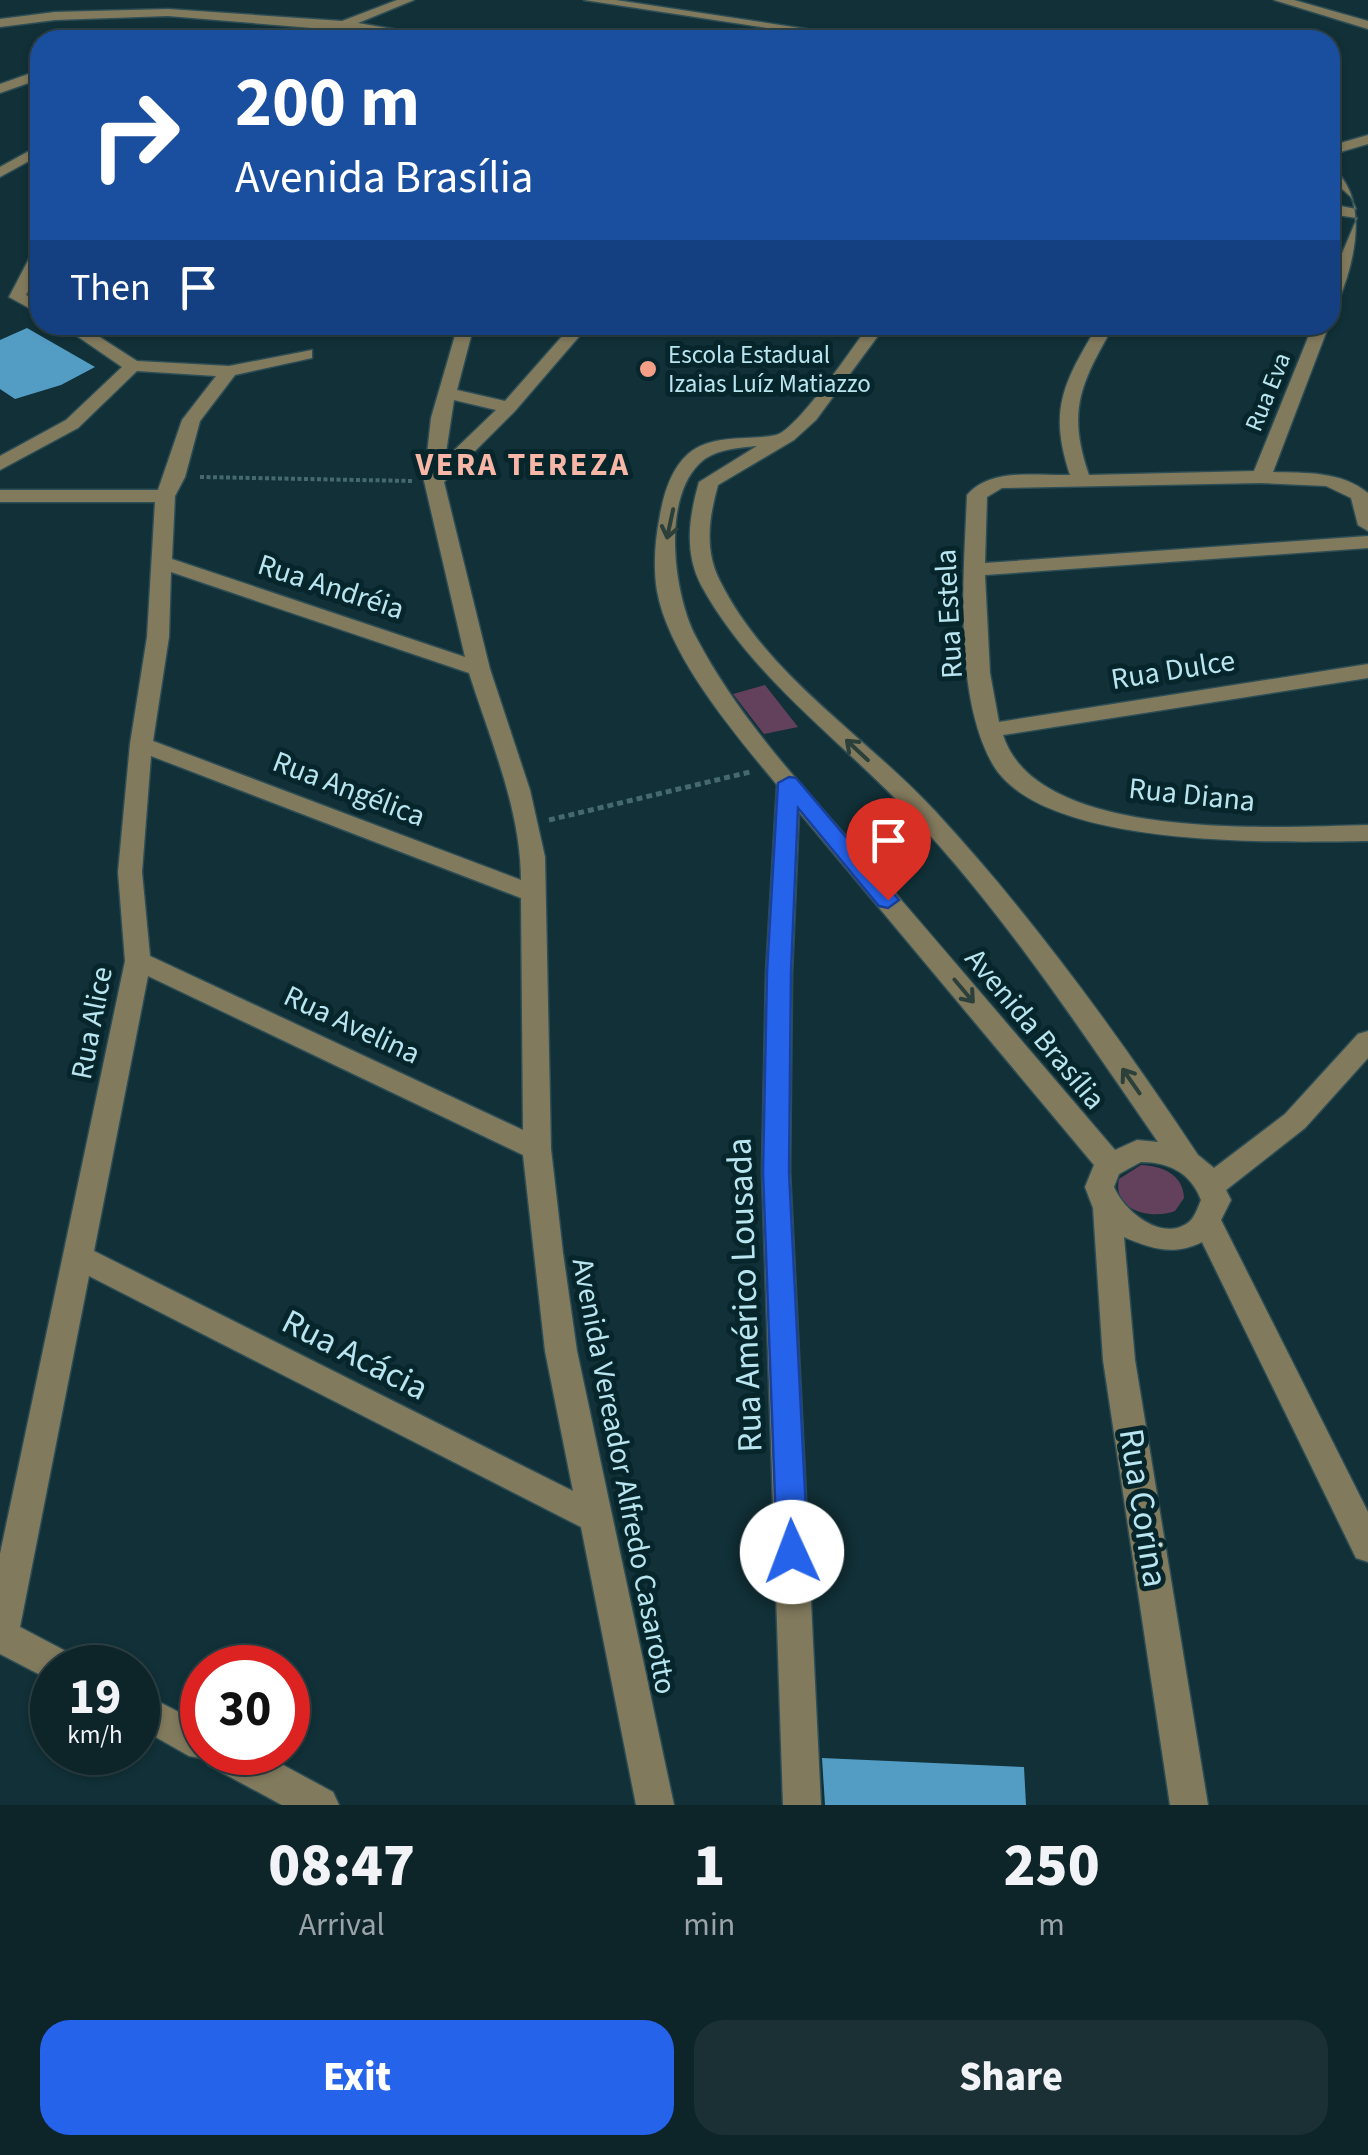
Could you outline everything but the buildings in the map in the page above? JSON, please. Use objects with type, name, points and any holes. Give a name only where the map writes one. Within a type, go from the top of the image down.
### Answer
[{"type":"street","points":[[0,23],[23,10],[174,0],[383,30]]},
{"type":"street","points":[[344,24],[408,0]]},
{"type":"street","points":[[590,0],[802,30]]},
{"type":"street","points":[[1280,0],[1368,25]]},
{"type":"street","points":[[344,24],[352,30]]},
{"type":"street","points":[[0,89],[30,78]]},
{"type":"street","points":[[1340,148],[1368,139]]},
{"type":"street","points":[[0,174],[30,155]]},
{"type":"street","points":[[1340,179],[1358,195],[1366,215],[1340,278]]},
{"type":"street","points":[[1340,211],[1366,215]]},
{"type":"street","points":[[8,300],[30,268]]},
{"type":"street","points":[[85,335],[132,366],[230,370],[306,354]]},
{"type":"street","name":"Avenida Vereador Alfredo Casarotto","points":[[463,335],[440,418],[434,481],[478,668],[527,825],[534,894],[537,1149],[561,1351],[656,1805]]},
{"type":"street","points":[[434,481],[509,407],[572,335]]},
{"type":"street","points":[[786,436],[713,449],[696,456],[684,468],[679,482],[709,482],[786,436],[810,416],[871,335]]},
{"type":"street","points":[[1100,335],[1069,390],[1066,405],[1064,420],[1081,479],[1326,480],[1345,485],[1360,495],[1368,524]]},
{"type":"street","name":"Rua Eva","points":[[1261,477],[1317,335]]},
{"type":"street","points":[[0,464],[72,424],[132,366]]},
{"type":"street","name":"Rua Alice","points":[[0,1636],[138,961],[130,872],[141,744],[158,637],[170,486],[191,420],[230,370]]},
{"type":"street","points":[[448,392],[509,407]]},
{"type":"street","name":"Rua Estela","points":[[988,730],[972,570],[976,496],[988,485],[1002,482],[1081,479]]},
{"type":"street","name":"Avenida Brasília","points":[[679,482],[662,557],[671,606],[718,690],[782,775],[1110,1164]]},
{"type":"street","name":"Avenida Brasília","points":[[709,482],[698,516],[698,546],[709,581],[730,615],[786,683],[924,814],[1031,940],[1187,1161]]},
{"type":"street","points":[[0,496],[170,486]]},
{"type":"street","points":[[972,570],[1368,542]]},
{"type":"street","name":"Rua Andréia","points":[[164,564],[478,668]]},
{"type":"street","name":"Rua Dulce","points":[[988,730],[1368,671]]},
{"type":"street","name":"Rua Diana","points":[[988,730],[1006,766],[1026,785],[1078,810],[1127,824],[1270,835],[1368,833]]},
{"type":"street","name":"Rua Angélica","points":[[141,744],[534,894]]},
{"type":"street","name":"Rua Américo Lousada","points":[[782,775],[776,1172],[802,1805]]},
{"type":"street","name":"Rua Avelina","points":[[138,961],[537,1149]]},
{"type":"street","points":[[1212,1186],[1295,1121],[1368,1041]]},
{"type":"street","points":[[1154,1151],[1187,1161],[1212,1186],[1216,1200],[1208,1223],[1194,1233],[1157,1238],[1137,1233],[1107,1210],[1100,1194],[1101,1177],[1110,1164],[1137,1152],[1154,1151]]},
{"type":"street","name":"Rua Corina","points":[[1107,1210],[1120,1360],[1189,1805]]},
{"type":"street","points":[[1208,1223],[1368,1547]]},
{"type":"street","name":"Rua Acácia","points":[[80,1258],[597,1519]]},
{"type":"street","points":[[0,1636],[30,1651]]},
{"type":"street","points":[[264,1775],[320,1805]]},
{"type":"path","points":[[170,486],[434,481]]},
{"type":"path","points":[[527,825],[782,775]]},
{"type":"shaded area","points":[[765,685],[798,727],[764,734],[733,694]]},
{"type":"shaded area","points":[[1141,1165],[1164,1170],[1180,1183],[1184,1198],[1175,1211],[1145,1213],[1127,1206],[1121,1199],[1119,1179]]},
{"type":"place","name":"Escola Estadual Izaias Luíz Matiazzo","points":[[648,369]]},
{"type":"district","name":"VERA TEREZA","points":[[523,465]]},
{"type":"route","points":[[792,1552],[776,1172],[779,972],[789,783],[888,900]]}]
